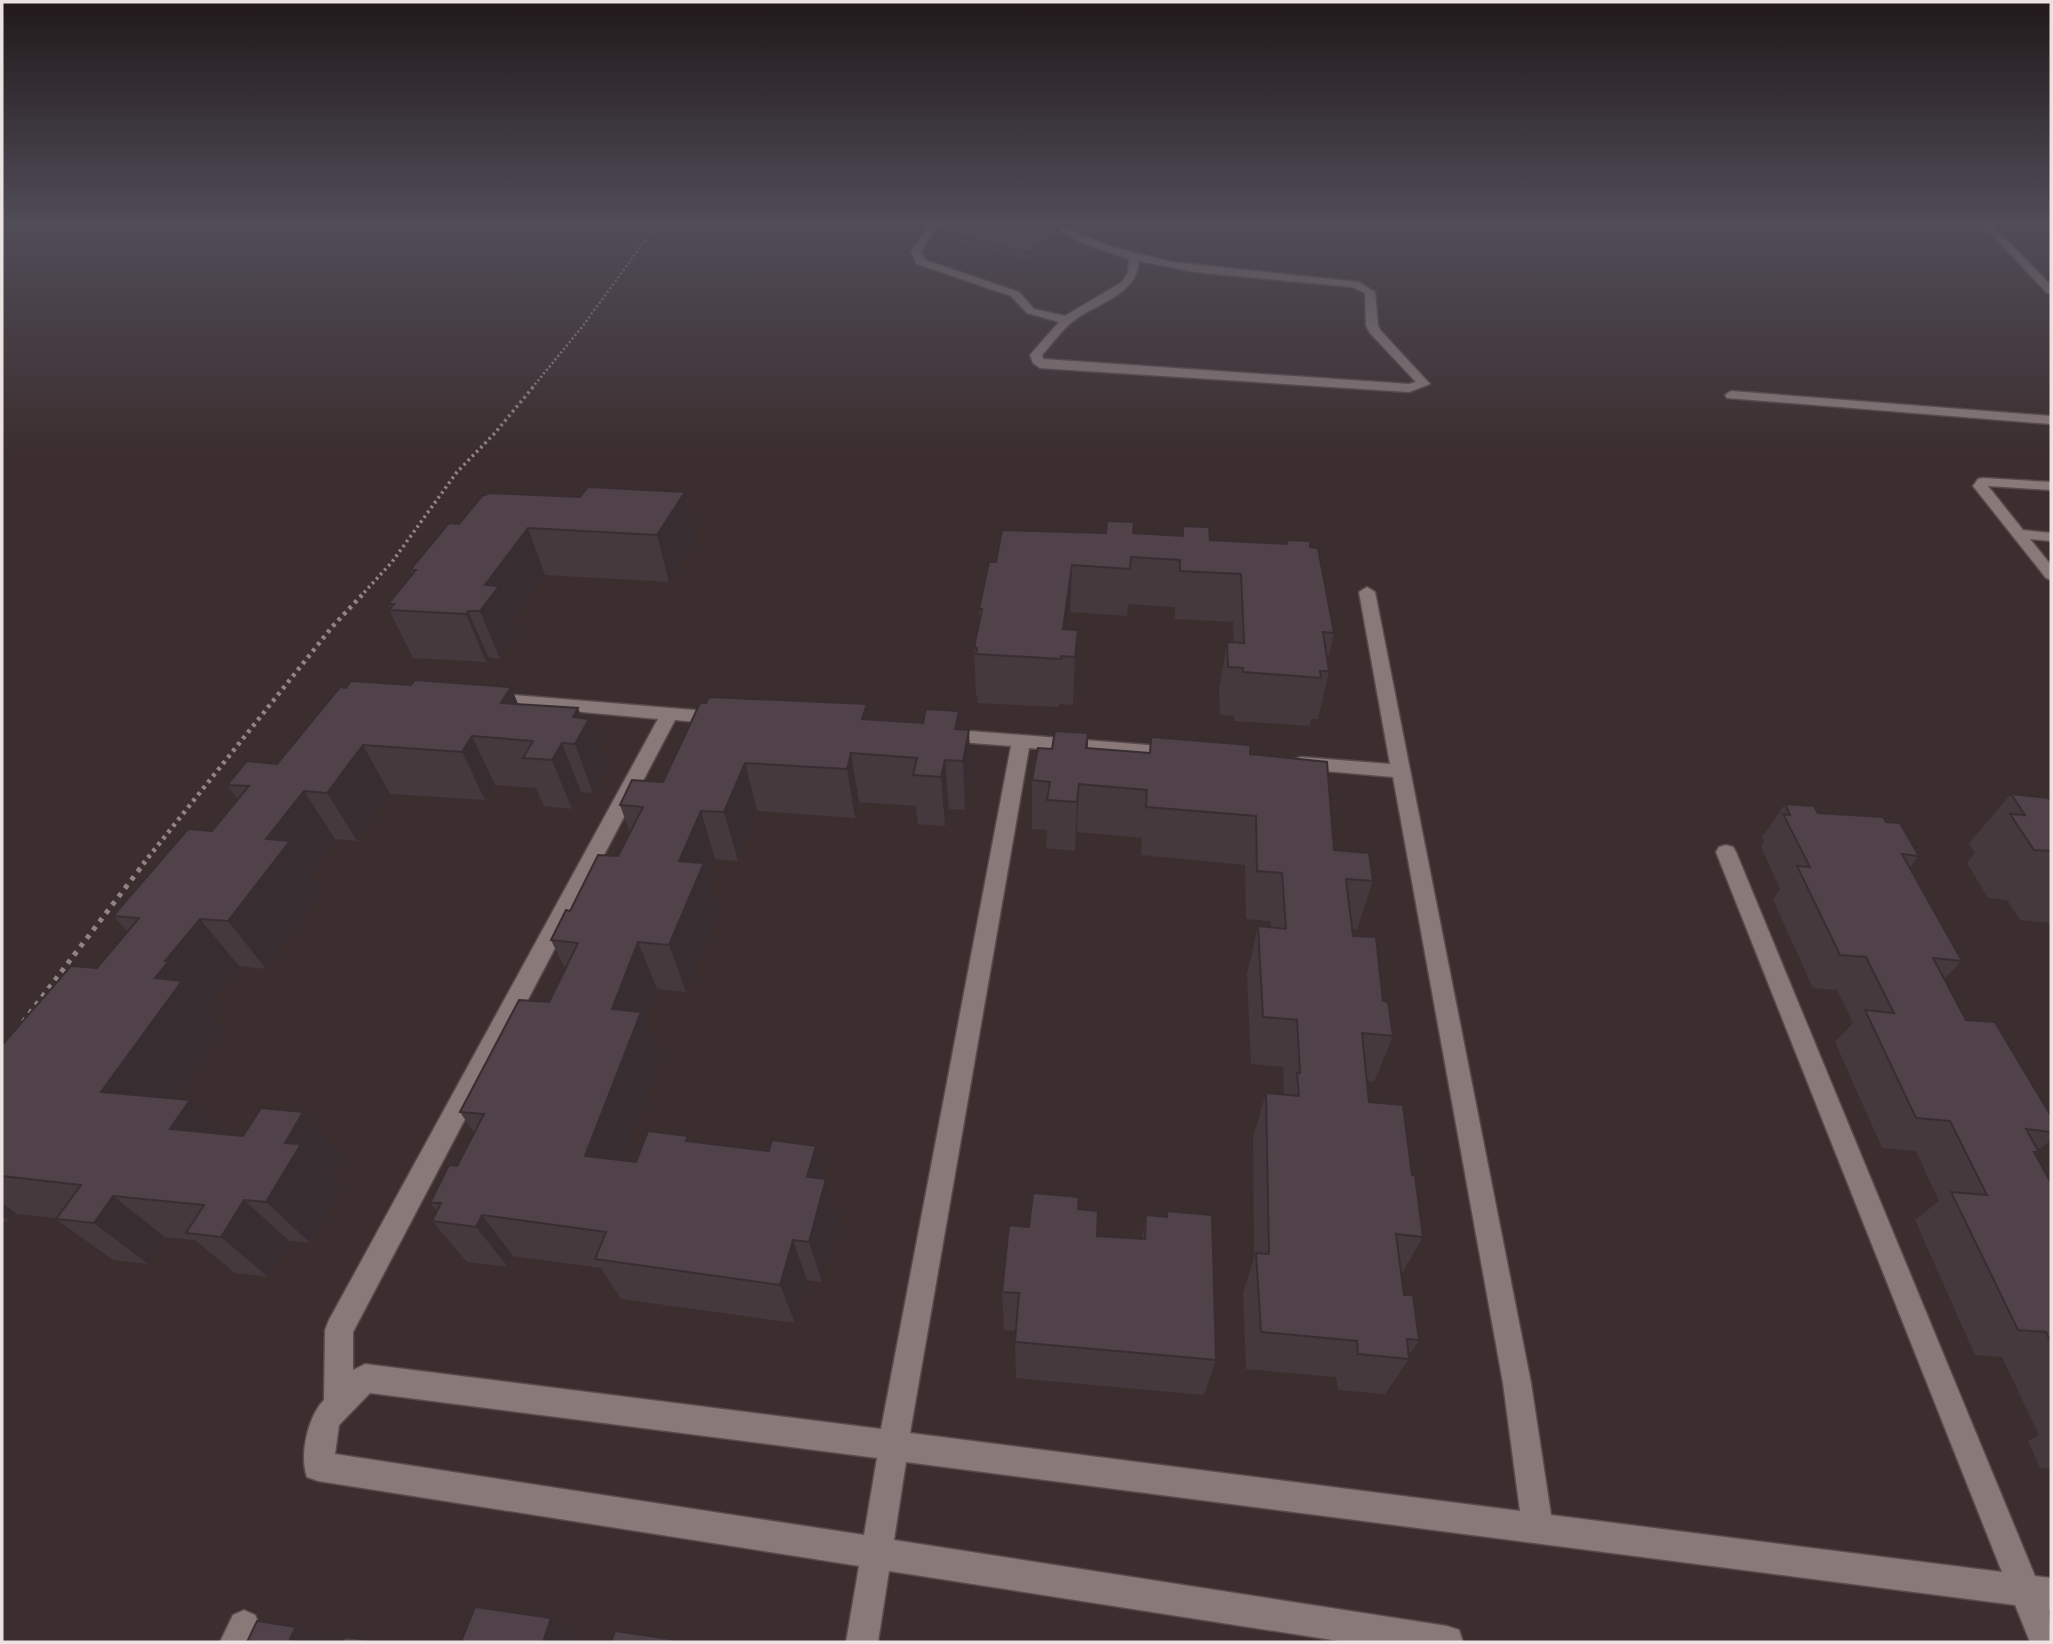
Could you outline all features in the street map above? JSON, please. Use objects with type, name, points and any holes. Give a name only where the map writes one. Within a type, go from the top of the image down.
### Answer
[{"type":"street","points":[[1018,301],[1023,309],[1067,320]]},
{"type":"street","points":[[1099,301],[1067,320],[1035,359],[1040,364],[1196,377],[1409,388],[1424,384],[1376,333],[1372,326],[1371,301]]},
{"type":"street","points":[[1731,395],[2051,420]]},
{"type":"street","points":[[2051,486],[1983,482],[1980,486],[2051,576]]},
{"type":"street","points":[[2018,534],[2051,537]]},
{"type":"street","points":[[1367,592],[1517,1383],[1538,1528]]},
{"type":"street","points":[[471,698],[737,719]]},
{"type":"street","points":[[338,1405],[340,1330],[669,714]]},
{"type":"street","points":[[926,734],[1197,755]]},
{"type":"street","points":[[862,1642],[893,1445],[1021,741]]},
{"type":"street","points":[[1279,762],[1401,771]]},
{"type":"street","points":[[1726,852],[2038,1592],[2046,1642]]},
{"type":"street","points":[[1447,1642],[318,1466],[326,1418],[365,1377],[2038,1592]]},
{"type":"path","points":[[18,1029],[97,922],[332,627],[392,562],[457,472],[494,434],[601,301]]},
{"type":"building","points":[[588,487],[685,492],[657,535],[528,528],[485,585],[499,586],[480,611],[468,611],[466,614],[389,610],[394,604],[388,604],[416,570],[410,570],[449,523],[459,524],[482,496],[490,493],[580,497]]},
{"type":"building","points":[[1107,521],[1134,522],[1133,533],[1183,536],[1183,526],[1209,527],[1210,540],[1287,544],[1287,540],[1310,541],[1310,547],[1318,548],[1334,633],[1323,632],[1329,671],[1320,671],[1321,678],[1243,672],[1243,668],[1228,667],[1227,642],[1244,643],[1241,574],[1180,571],[1180,560],[1131,557],[1130,569],[1072,565],[1063,629],[1078,630],[1075,657],[1061,656],[1061,659],[976,654],[977,648],[974,648],[982,609],[979,609],[989,562],[996,562],[1002,530],[1106,533]]},
{"type":"building","points":[[415,680],[511,687],[501,703],[578,708],[573,717],[589,719],[575,744],[562,743],[552,760],[523,758],[533,741],[472,736],[462,752],[363,745],[327,793],[304,791],[266,839],[290,841],[228,921],[200,919],[165,961],[169,961],[155,978],[182,981],[101,1092],[190,1100],[170,1129],[243,1136],[261,1108],[303,1112],[285,1143],[301,1144],[266,1202],[244,1200],[221,1237],[186,1233],[204,1205],[113,1196],[94,1223],[56,1219],[81,1185],[2,1176],[2,1045],[71,966],[97,968],[139,918],[113,916],[188,829],[212,831],[249,786],[227,785],[247,761],[277,764],[340,687],[346,688],[351,681],[411,685]]},
{"type":"building","points":[[709,697],[867,704],[862,719],[923,723],[926,709],[959,711],[955,729],[969,730],[963,761],[945,760],[941,777],[913,775],[917,758],[851,753],[847,769],[745,763],[724,812],[701,811],[679,861],[704,863],[669,945],[638,942],[612,1009],[641,1012],[585,1156],[636,1162],[648,1131],[688,1136],[686,1141],[769,1151],[772,1140],[816,1146],[807,1177],[826,1179],[809,1242],[793,1240],[780,1285],[595,1259],[606,1232],[482,1215],[476,1227],[432,1221],[441,1203],[430,1203],[449,1165],[457,1166],[484,1114],[460,1112],[519,1000],[549,1002],[578,943],[551,940],[566,910],[570,911],[598,855],[618,856],[643,807],[620,805],[632,780],[663,782],[700,703],[706,703]]},
{"type":"building","points":[[1055,731],[1088,733],[1086,748],[1150,753],[1151,737],[1250,745],[1250,754],[1327,762],[1334,850],[1369,853],[1373,881],[1346,879],[1353,936],[1376,937],[1383,1001],[1388,1002],[1393,1036],[1362,1033],[1369,1102],[1403,1105],[1412,1175],[1415,1175],[1423,1237],[1396,1234],[1404,1295],[1413,1295],[1419,1340],[1407,1339],[1409,1359],[1358,1354],[1357,1341],[1261,1332],[1256,1253],[1269,1254],[1266,1093],[1299,1096],[1297,1073],[1300,1073],[1297,1020],[1263,1017],[1258,926],[1286,929],[1282,873],[1257,871],[1256,816],[1146,807],[1147,790],[1079,784],[1077,802],[1047,800],[1050,782],[1032,780],[1038,748],[1052,749]]},
{"type":"building","points":[[2011,794],[2049,798],[2051,851],[2034,850],[2010,814],[2025,815]]},
{"type":"building","points":[[1785,804],[1814,806],[1818,813],[1883,817],[1886,822],[1900,823],[1919,856],[1902,854],[1962,961],[1933,958],[1966,1020],[1995,1022],[2051,1116],[2051,1132],[2026,1129],[2039,1152],[2034,1152],[2051,1183],[2051,1343],[2046,1332],[2018,1330],[1951,1192],[1987,1195],[1950,1121],[1916,1118],[1865,1010],[1894,1013],[1866,957],[1840,955],[1797,866],[1810,867],[1783,814],[1790,815]]},
{"type":"building","points":[[1033,1193],[1079,1197],[1078,1209],[1098,1211],[1097,1236],[1145,1239],[1146,1215],[1167,1217],[1167,1211],[1212,1215],[1216,1360],[1015,1342],[1019,1293],[1002,1292],[1009,1225],[1029,1227]]},
{"type":"building","points":[[475,1607],[551,1618],[543,1642],[461,1642]]},
{"type":"building","points":[[257,1621],[296,1627],[290,1639],[312,1642],[247,1642]]},
{"type":"building","points":[[615,1631],[690,1642],[611,1642]]},
{"type":"building","points":[[345,1637],[385,1642],[342,1642]]}]
